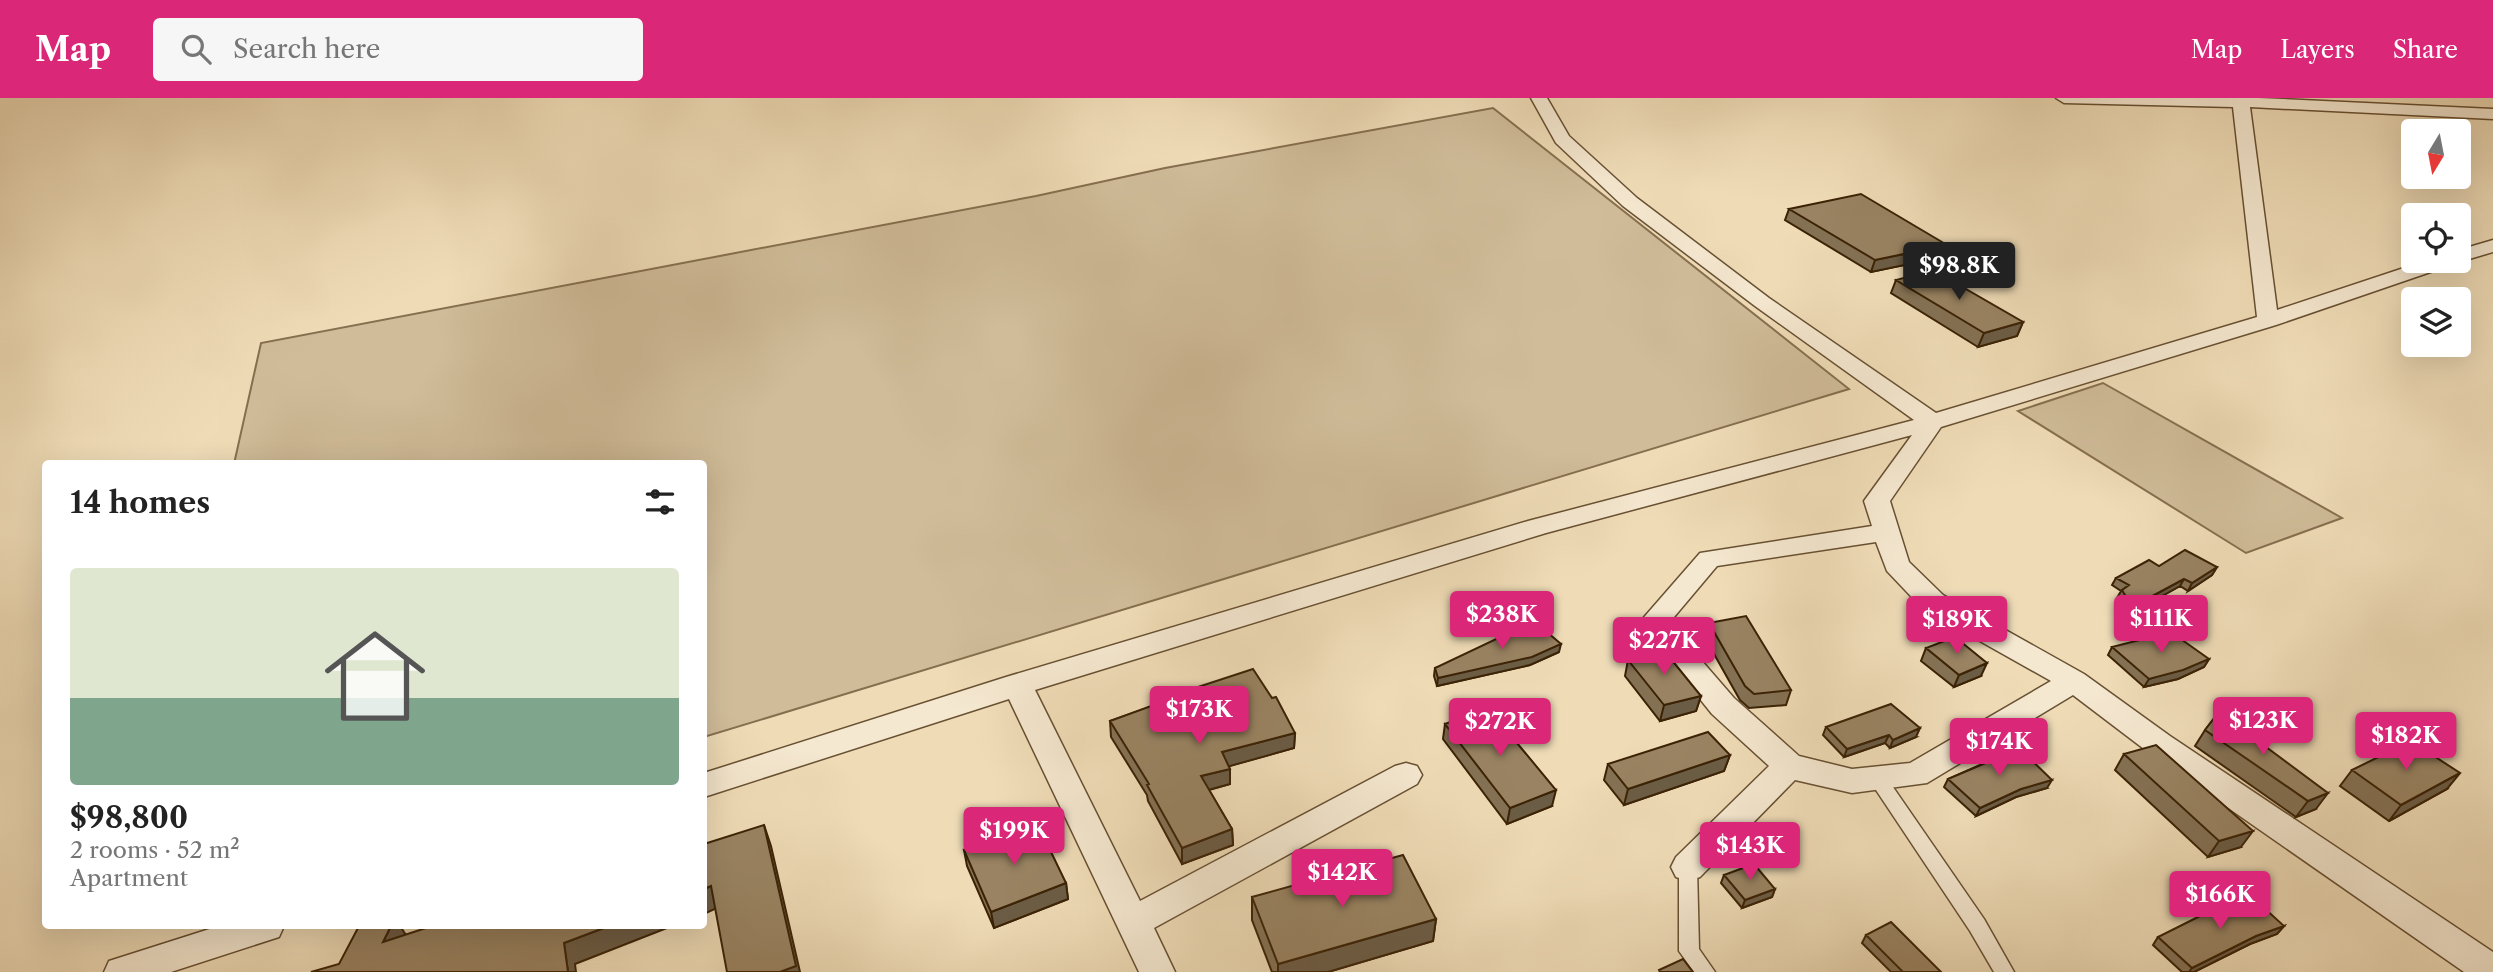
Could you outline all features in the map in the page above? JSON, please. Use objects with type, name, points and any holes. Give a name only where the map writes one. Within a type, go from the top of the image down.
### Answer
[{"type":"street","points":[[1539,98],[1562,139],[1630,202],[1762,302],[1933,422]]},
{"type":"street","points":[[2064,98],[2241,102],[2493,114]]},
{"type":"street","points":[[2241,102],[2268,320]]},
{"type":"street","points":[[2471,252],[2493,246]]},
{"type":"street","points":[[707,784],[1017,685],[1537,527],[1933,422],[2268,320],[2408,273]]},
{"type":"street","points":[[1933,422],[1877,501],[1897,565],[1933,603],[2074,681],[2159,744],[2485,966]]},
{"type":"street","points":[[1885,532],[1709,559],[1653,623],[1723,706],[1789,766],[1852,781],[1916,774],[2074,681]]},
{"type":"street","points":[[1017,685],[1157,972]]},
{"type":"street","points":[[1688,867],[1789,766]]},
{"type":"street","points":[[1133,922],[1406,775]]},
{"type":"street","points":[[122,972],[257,929]]},
{"type":"lane","points":[[1878,779],[1977,925],[2004,972]]},
{"type":"lane","points":[[1688,867],[1689,951],[1705,972]]},
{"type":"shaded area","points":[[1493,108],[1849,389],[707,736],[707,460],[235,460],[261,343],[1036,196],[1165,168]]},
{"type":"shaded area","points":[[2103,383],[2342,518],[2246,553],[2018,411]]},
{"type":"building","points":[[1861,194],[1947,245],[1875,260],[1789,209]]},
{"type":"building","points":[[1933,270],[2023,322],[1984,333],[1896,280]]},
{"type":"building","points":[[2185,550],[2217,567],[2192,583],[2184,579],[2132,607],[2122,590],[2129,585],[2116,578],[2149,560],[2159,566]]},
{"type":"building","points":[[1746,616],[1791,690],[1754,694],[1745,686],[1709,623]]},
{"type":"building","points":[[1534,621],[1561,644],[1532,657],[1438,678],[1435,668]]},
{"type":"building","points":[[2171,632],[2209,659],[2183,670],[2149,679],[2112,647]]},
{"type":"building","points":[[1955,637],[1987,663],[1959,675],[1926,648]]},
{"type":"building","points":[[1662,648],[1701,696],[1664,705],[1628,660]]},
{"type":"building","points":[[1253,669],[1272,698],[1276,697],[1295,733],[1222,752],[1230,769],[1201,776],[1232,829],[1182,848],[1147,785],[1149,784],[1110,721],[1154,705],[1152,702]]},
{"type":"building","points":[[1891,704],[1920,728],[1893,740],[1889,735],[1847,749],[1826,727]]},
{"type":"building","points":[[1488,708],[1556,790],[1510,808],[1445,724]]},
{"type":"building","points":[[2219,712],[2328,793],[2308,801],[2205,730]]},
{"type":"building","points":[[1708,732],[1730,755],[1628,789],[1608,764]]},
{"type":"building","points":[[2411,741],[2460,773],[2401,805],[2352,770]]},
{"type":"building","points":[[2156,745],[2253,831],[2219,841],[2124,754]]},
{"type":"building","points":[[2020,749],[2052,780],[2021,789],[1980,808],[1948,779],[1986,763],[1983,760]]},
{"type":"building","points":[[1037,823],[1066,883],[991,912],[964,850]]},
{"type":"building","points":[[764,825],[796,966],[780,972],[727,972],[711,886],[707,888],[707,843]]},
{"type":"building","points":[[1403,855],[1436,919],[1278,964],[1252,897]]},
{"type":"building","points":[[1754,864],[1775,889],[1745,900],[1724,875]]},
{"type":"building","points":[[2251,896],[2284,926],[2256,936],[2192,968],[2158,937],[2210,911]]},
{"type":"building","points":[[1891,922],[1941,972],[1903,972],[1866,935]]},
{"type":"building","points":[[357,929],[390,929],[383,942],[423,929],[601,929],[564,943],[568,972],[311,972],[339,964]]},
{"type":"building","points":[[1683,959],[1693,972],[1660,972],[1659,970]]}]
